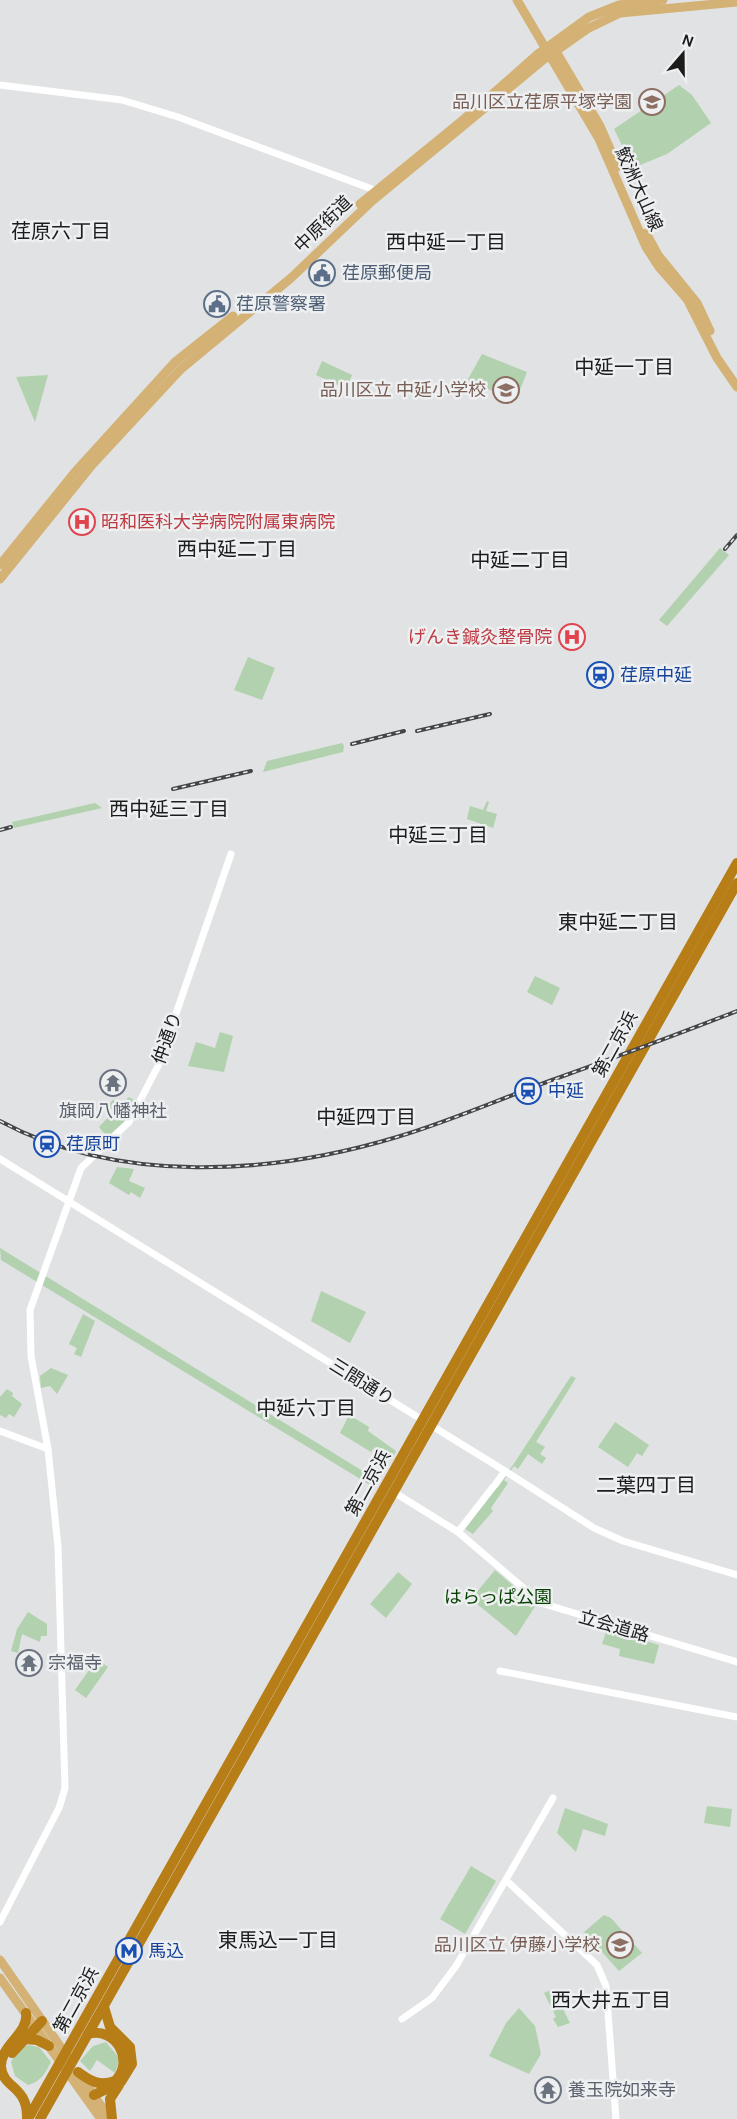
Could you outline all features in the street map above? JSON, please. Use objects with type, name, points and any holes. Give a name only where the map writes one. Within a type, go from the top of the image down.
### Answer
[{"type":"highway","name":"第二京浜","points":[[427,1423],[737,863]]},
{"type":"highway","name":"第二京浜","points":[[40,2119],[58,2076],[427,1423],[737,883]]},
{"type":"highway","name":"第二京浜","points":[[74,2048],[88,2034],[104,2007],[185,1851]]},
{"type":"highway","points":[[104,2007],[110,2027],[128,2044],[132,2055],[131,2067],[111,2099],[111,2119]]},
{"type":"highway","points":[[26,2013],[20,2039],[8,2060],[10,2073],[20,2085],[31,2091],[38,2092],[48,2084]]},
{"type":"highway","points":[[28,2119],[24,2097],[6,2079],[1,2066],[5,2051],[37,2025]]},
{"type":"highway","points":[[78,2072],[92,2082],[109,2083],[121,2074],[124,2066],[123,2051],[114,2041],[101,2033],[88,2034]]},
{"type":"highway","points":[[20,2039],[37,2040],[49,2046]]},
{"type":"highway","name":"第二京浜","points":[[28,2119],[48,2084],[58,2076]]},
{"type":"highway","points":[[94,2095],[121,2082]]},
{"type":"main road","name":"鮫洲大山線","points":[[518,0],[604,134],[652,244],[697,303],[718,349],[737,377]]},
{"type":"main road","name":"鮫洲大山線","points":[[525,0],[598,139],[646,247],[659,267],[687,299],[717,358],[737,387]]},
{"type":"main road","name":"中原街道","points":[[0,565],[75,472],[181,357],[290,271],[463,120],[603,10],[624,4],[663,0]]},
{"type":"main road","name":"中原街道","points":[[551,49],[620,13],[737,2]]},
{"type":"main road","name":"中原街道","points":[[0,579],[92,465],[172,377],[218,336],[291,278],[379,191]]},
{"type":"main road","points":[[0,1954],[49,2046],[101,2119]]},
{"type":"main road","points":[[0,1960],[13,1978]]},
{"type":"main road","points":[[0,1978],[4,1987],[78,2072],[111,2119]]},
{"type":"street","points":[[0,86],[122,100],[178,117],[379,191]]},
{"type":"street","name":"仲通り","points":[[0,1922],[59,1808],[64,1788],[58,1547],[48,1449],[32,1356],[30,1310],[81,1168],[129,1122],[158,1067],[231,854]]},
{"type":"street","name":"三間通り","points":[[0,1159],[505,1470],[594,1528],[616,1539],[737,1575]]},
{"type":"street","points":[[0,1431],[48,1449]]},
{"type":"street","points":[[458,1532],[505,1470]]},
{"type":"street","name":"立会道路","points":[[389,1490],[458,1532],[542,1603],[737,1662]]},
{"type":"street","points":[[500,1671],[737,1716]]},
{"type":"street","points":[[402,2019],[432,1998],[446,1979],[553,1798]]},
{"type":"street","points":[[506,1880],[597,1965],[606,1986],[616,2119]]},
{"type":"green space","points":[[679,85],[692,95],[711,123],[667,154],[633,168],[614,129]]},
{"type":"green space","points":[[482,354],[527,372],[516,400],[467,381]]},
{"type":"green space","points":[[322,361],[352,375],[347,389],[316,375]]},
{"type":"green space","points":[[48,375],[35,422],[16,377]]},
{"type":"green space","points":[[720,548],[729,555],[667,626],[659,620]]},
{"type":"green space","points":[[248,657],[275,668],[262,700],[234,690]]},
{"type":"green space","points":[[342,743],[343,752],[263,772],[267,761]]},
{"type":"green space","points":[[487,801],[489,802],[486,811],[497,814],[493,828],[467,819],[470,806],[483,810]]},
{"type":"green space","points":[[95,803],[102,808],[14,828],[12,822]]},
{"type":"green space","points":[[535,976],[560,988],[552,1005],[527,992]]},
{"type":"green space","points":[[220,1032],[233,1036],[224,1072],[188,1066],[196,1042],[215,1048]]},
{"type":"green space","points":[[128,1097],[137,1101],[126,1120],[123,1118],[125,1121],[107,1137],[99,1127],[114,1111],[107,1106],[113,1100],[125,1105]]},
{"type":"green space","points":[[117,1167],[134,1169],[129,1181],[145,1188],[140,1198],[131,1192],[129,1195],[109,1183]]},
{"type":"green space","points":[[0,1248],[379,1481],[375,1488],[1,1260]]},
{"type":"green space","points":[[321,1291],[366,1312],[350,1343],[311,1321]]},
{"type":"green space","points":[[83,1314],[95,1321],[81,1357],[74,1354],[77,1348],[69,1344]]},
{"type":"green space","points":[[51,1368],[68,1375],[57,1394],[50,1386],[41,1388],[40,1376]]},
{"type":"green space","points":[[571,1376],[576,1378],[536,1442],[545,1447],[540,1454],[546,1458],[542,1464],[528,1454],[518,1469],[514,1466],[504,1480],[508,1483],[491,1508],[493,1511],[473,1534],[465,1529],[513,1465]]},
{"type":"green space","points":[[7,1389],[22,1404],[14,1417],[9,1414],[6,1418],[0,1415],[0,1397]]},
{"type":"green space","points":[[349,1415],[369,1427],[368,1431],[396,1451],[392,1460],[373,1449],[371,1452],[340,1433]]},
{"type":"green space","points":[[615,1422],[649,1445],[642,1456],[637,1453],[628,1467],[598,1447]]},
{"type":"green space","name":"はらっぱ公園","points":[[495,1570],[536,1605],[516,1636],[471,1599]]},
{"type":"green space","points":[[398,1572],[412,1584],[386,1618],[370,1604]]},
{"type":"green space","points":[[28,1612],[47,1624],[47,1636],[41,1636],[40,1642],[22,1634],[18,1653],[11,1651],[17,1629]]},
{"type":"green space","points":[[607,1629],[659,1645],[654,1664],[619,1656],[620,1649],[602,1644]]},
{"type":"green space","points":[[97,1659],[108,1667],[86,1698],[75,1690]]},
{"type":"green space","points":[[707,1806],[732,1809],[730,1827],[704,1823]]},
{"type":"green space","points":[[565,1808],[608,1824],[605,1836],[583,1829],[576,1852],[557,1833]]},
{"type":"green space","points":[[471,1866],[496,1881],[465,1934],[440,1919]]},
{"type":"green space","points":[[604,1915],[611,1918],[642,1953],[619,1971],[584,1932]]},
{"type":"green space","points":[[553,1989],[570,2023],[558,2027],[553,2019],[556,2017],[544,1993]]},
{"type":"green space","points":[[519,2008],[535,2026],[541,2054],[529,2074],[489,2056],[506,2023]]},
{"type":"green space","points":[[106,2042],[120,2059],[115,2073],[97,2060],[90,2071],[80,2061],[93,2046]]},
{"type":"green space","points":[[28,2045],[39,2047],[51,2062],[40,2079],[28,2085],[15,2076],[11,2062],[18,2050]]},
{"type":"railway","points":[[725,549],[737,535]]},
{"type":"railway","points":[[417,731],[490,714]]},
{"type":"railway","points":[[352,744],[404,731]]},
{"type":"railway","points":[[173,789],[251,771]]},
{"type":"railway","points":[[0,830],[11,827]]},
{"type":"railway","points":[[0,1121],[46,1142],[95,1156],[145,1164],[196,1167],[247,1166],[299,1160],[349,1150],[417,1131],[737,1011]]},
{"type":"place","name":"品川区立荏原平塚学園","points":[[652,102]]},
{"type":"place","name":"荏原郵便局","points":[[322,273]]},
{"type":"place","name":"荏原警察署","points":[[217,304]]},
{"type":"place","name":"品川区立 中延小学校","points":[[506,390]]},
{"type":"place","name":"昭和医科大学病院附属東病院","points":[[82,522]]},
{"type":"place","name":"げんき鍼灸整骨院","points":[[572,637]]},
{"type":"place","name":"荏原中延","points":[[600,675]]},
{"type":"place","name":"旗岡八幡神社","points":[[113,1083]]},
{"type":"place","name":"中延","points":[[528,1091]]},
{"type":"place","name":"荏原町","points":[[47,1144]]},
{"type":"place","name":"宗福寺","points":[[29,1663]]},
{"type":"place","name":"品川区立 伊藤小学校","points":[[620,1945]]},
{"type":"place","name":"馬込","points":[[129,1951]]},
{"type":"place","name":"養玉院如来寺","points":[[548,2090]]},
{"type":"district","name":"荏原六丁目","points":[[61,231]]},
{"type":"district","name":"西中延一丁目","points":[[446,242]]},
{"type":"district","name":"中延一丁目","points":[[624,367]]},
{"type":"district","name":"西中延二丁目","points":[[237,549]]},
{"type":"district","name":"中延二丁目","points":[[520,560]]},
{"type":"district","name":"西中延三丁目","points":[[169,809]]},
{"type":"district","name":"中延三丁目","points":[[438,835]]},
{"type":"district","name":"東中延二丁目","points":[[618,922]]},
{"type":"district","name":"中延四丁目","points":[[366,1117]]},
{"type":"district","name":"中延六丁目","points":[[306,1408]]},
{"type":"district","name":"二葉四丁目","points":[[646,1485]]},
{"type":"district","name":"東馬込一丁目","points":[[278,1940]]},
{"type":"district","name":"西大井五丁目","points":[[611,2000]]}]
